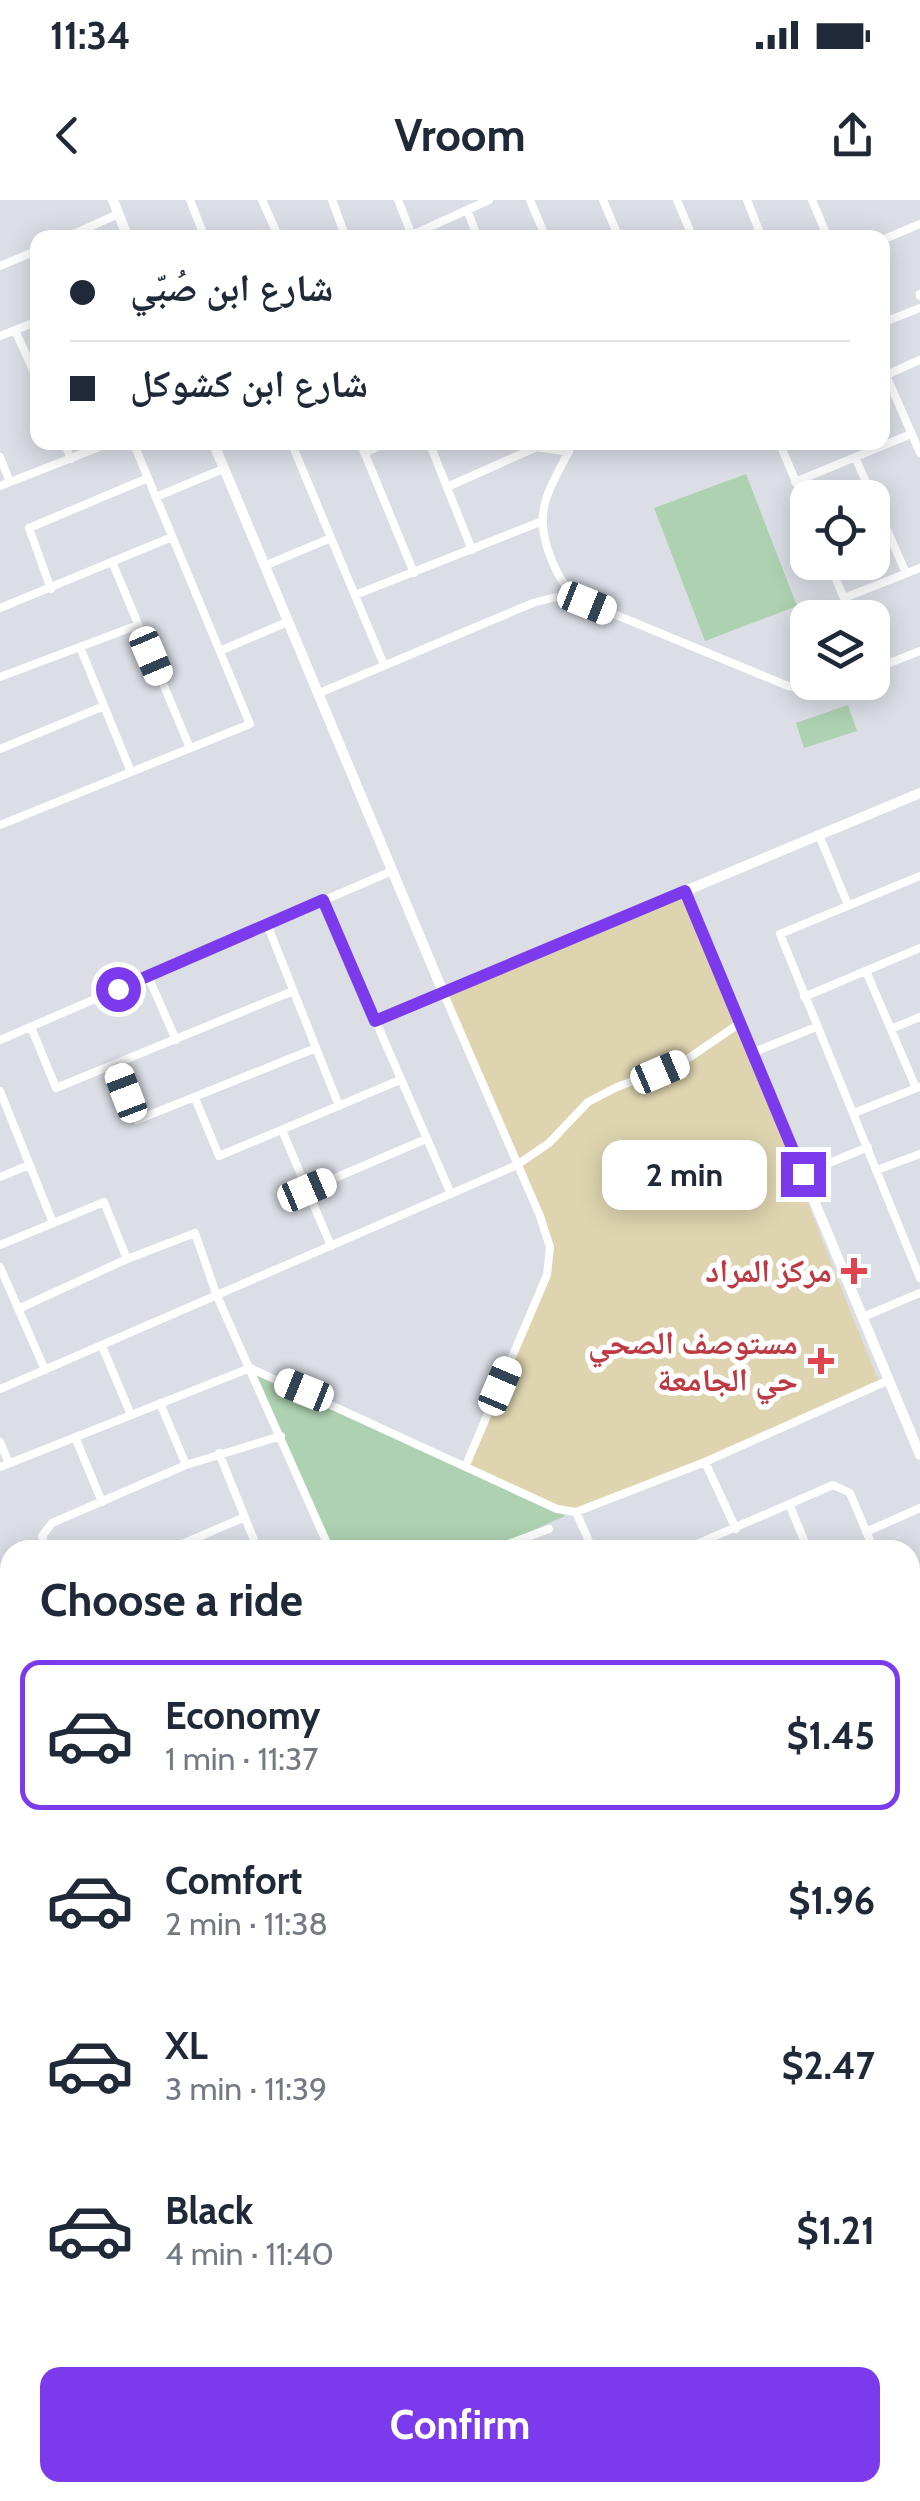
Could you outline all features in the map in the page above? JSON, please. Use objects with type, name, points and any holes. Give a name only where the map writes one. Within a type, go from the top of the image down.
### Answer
[{"type":"street","points":[[113,200],[125,230]]},
{"type":"street","points":[[190,200],[202,230]]},
{"type":"street","points":[[262,200],[275,230]]},
{"type":"street","points":[[332,200],[343,230]]},
{"type":"street","points":[[398,200],[410,230]]},
{"type":"street","points":[[425,230],[489,200]]},
{"type":"street","points":[[530,200],[543,230]]},
{"type":"street","points":[[603,200],[615,230]]},
{"type":"street","points":[[677,200],[690,230]]},
{"type":"street","points":[[747,200],[759,230]]},
{"type":"street","points":[[825,230],[813,202],[826,200]]},
{"type":"street","points":[[467,210],[475,230]]},
{"type":"street","points":[[83,230],[118,214]]},
{"type":"street","points":[[890,237],[920,224]]},
{"type":"street","points":[[0,266],[30,253]]},
{"type":"street","points":[[890,320],[920,308]]},
{"type":"street","points":[[0,336],[30,324]]},
{"type":"street","points":[[16,330],[30,363]]},
{"type":"street","points":[[890,372],[920,360]]},
{"type":"street","points":[[890,384],[920,453]]},
{"type":"street","points":[[890,443],[911,434]]},
{"type":"street","points":[[67,450],[70,459]]},
{"type":"street","points":[[0,486],[92,450]]},
{"type":"street","points":[[0,825],[250,724],[136,450]]},
{"type":"street","points":[[215,450],[546,1234],[550,1261],[547,1275],[466,1465]]},
{"type":"street","points":[[294,450],[384,666]]},
{"type":"street","points":[[363,450],[414,572]]},
{"type":"street","points":[[364,453],[371,450]]},
{"type":"street","points":[[432,450],[472,550]]},
{"type":"street","points":[[446,486],[533,450]]},
{"type":"street","points":[[570,450],[540,522],[560,579],[587,603]]},
{"type":"street","points":[[783,450],[795,480]]},
{"type":"street","points":[[801,480],[874,450]]},
{"type":"street","points":[[0,457],[10,482]]},
{"type":"street","points":[[855,458],[906,573]]},
{"type":"street","points":[[156,497],[223,469]]},
{"type":"street","points":[[51,589],[29,528],[148,478]]},
{"type":"street","points":[[355,596],[540,522]]},
{"type":"street","points":[[0,608],[113,564],[172,536]]},
{"type":"street","points":[[264,566],[331,538]]},
{"type":"street","points":[[113,564],[190,748]]},
{"type":"street","points":[[837,580],[844,598],[920,568]]},
{"type":"street","points":[[548,598],[560,579]]},
{"type":"street","points":[[317,694],[548,598],[572,598],[587,603],[790,686]]},
{"type":"street","points":[[220,651],[287,622]]},
{"type":"street","points":[[0,677],[138,624]]},
{"type":"street","points":[[80,646],[131,772]]},
{"type":"street","points":[[890,663],[920,651]]},
{"type":"street","points":[[0,749],[104,706]]},
{"type":"street","points":[[375,1021],[920,793]]},
{"type":"street","points":[[819,835],[848,905]]},
{"type":"street","points":[[0,1040],[392,871]]},
{"type":"street","points":[[920,876],[780,934],[920,1278]]},
{"type":"street","points":[[685,891],[920,1454]]},
{"type":"street","points":[[323,900],[451,1194]]},
{"type":"street","points":[[267,924],[339,1106]]},
{"type":"street","points":[[804,997],[920,948]]},
{"type":"street","points":[[854,1114],[918,1087],[866,971]]},
{"type":"street","points":[[148,976],[176,1040]]},
{"type":"street","points":[[30,1027],[56,1088],[293,990]]},
{"type":"street","points":[[891,1029],[920,1017]]},
{"type":"street","points":[[0,1389],[518,1164],[549,1143],[588,1102],[683,1062],[740,1024]]},
{"type":"street","points":[[752,1053],[816,1026]]},
{"type":"street","points":[[116,1066],[136,1120],[316,1048]]},
{"type":"street","points":[[195,1098],[219,1156],[400,1080]]},
{"type":"street","points":[[0,1091],[53,1223]]},
{"type":"street","points":[[282,1130],[331,1246]]},
{"type":"street","points":[[307,1190],[426,1139]]},
{"type":"street","points":[[803,1174],[868,1148]]},
{"type":"street","points":[[877,1170],[920,1154]]},
{"type":"street","points":[[0,1177],[29,1164]]},
{"type":"street","points":[[0,1245],[104,1202],[127,1259]]},
{"type":"street","points":[[18,1309],[195,1233],[217,1296],[326,1540]]},
{"type":"street","points":[[0,1267],[44,1370]]},
{"type":"street","points":[[862,1317],[920,1293]]},
{"type":"street","points":[[102,1346],[131,1415]]},
{"type":"street","points":[[0,1442],[4,1465],[250,1368],[558,1510],[576,1512],[705,1462],[889,1380]]},
{"type":"street","points":[[160,1403],[186,1466]]},
{"type":"street","points":[[43,1540],[46,1528],[102,1502],[219,1453],[281,1436]]},
{"type":"street","points":[[74,1437],[102,1502]]},
{"type":"street","points":[[219,1453],[254,1540]]},
{"type":"street","points":[[705,1462],[736,1529]]},
{"type":"street","points":[[708,1540],[790,1506],[823,1487],[838,1485],[850,1493],[870,1540]]},
{"type":"street","points":[[790,1506],[804,1540]]},
{"type":"street","points":[[866,1532],[920,1508]]},
{"type":"street","points":[[576,1512],[589,1540]]},
{"type":"street","points":[[199,1540],[244,1517]]},
{"type":"street","points":[[518,1540],[549,1528]]},
{"type":"green space","points":[[746,474],[795,600],[790,600],[790,609],[705,641],[654,508]]},
{"type":"green space","points":[[848,705],[857,731],[804,748],[796,723]]},
{"type":"green space","points":[[250,1368],[565,1516],[511,1540],[326,1540]]},
{"type":"sand","points":[[685,891],[880,1384],[705,1462],[570,1512],[466,1465],[550,1261],[546,1234],[443,992]]},
{"type":"place","name":"مركز المراد","points":[[854,1271]]},
{"type":"place","name":"مستوصف الصحي حي الجامعة","points":[[821,1361]]},
{"type":"route","points":[[118,989],[323,900],[375,1021],[685,891],[803,1174]]}]
